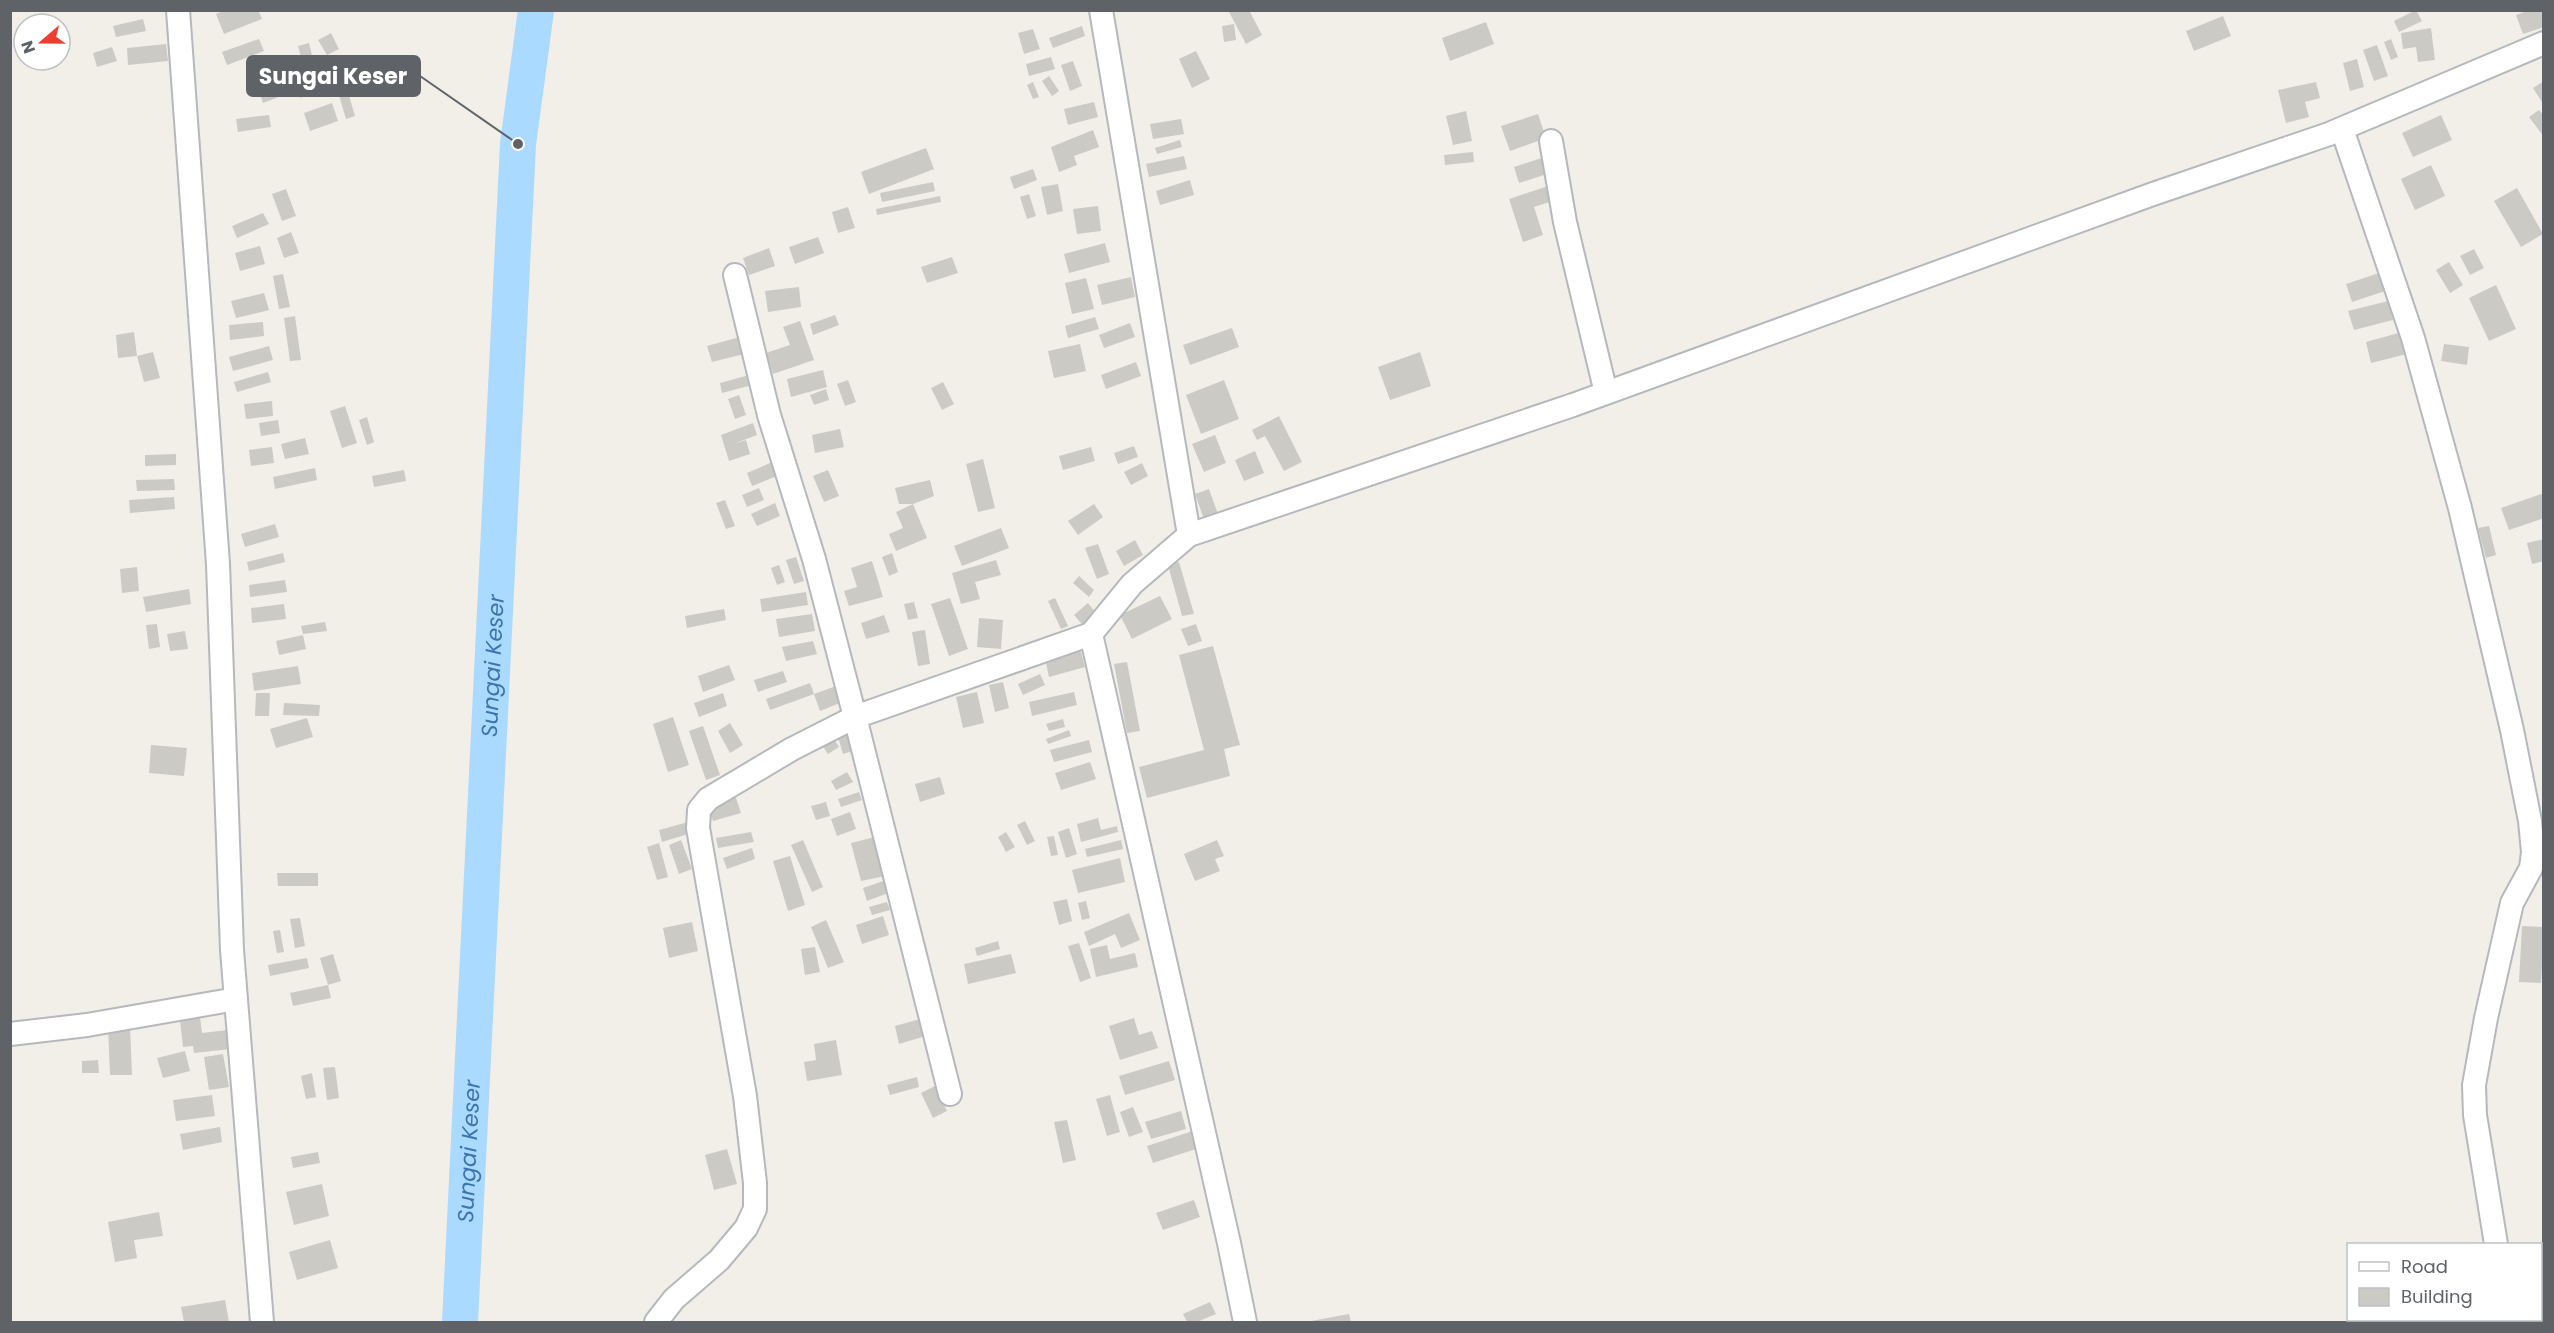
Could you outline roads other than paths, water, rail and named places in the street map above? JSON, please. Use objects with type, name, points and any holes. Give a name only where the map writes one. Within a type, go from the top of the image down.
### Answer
[{"type":"street","points":[[178,10],[218,564],[236,999],[262,1323]]},
{"type":"street","points":[[1101,10],[1189,535]]},
{"type":"street","points":[[657,1323],[674,1299],[719,1260],[746,1228],[754,1209],[755,1183],[745,1096],[698,828],[699,810],[708,800],[792,749],[855,717],[1091,634],[1132,584],[1189,535],[1606,393],[2153,194],[2342,129],[2544,42]]},
{"type":"street","points":[[2342,129],[2414,338],[2448,463],[2510,719],[2530,821],[2533,852],[2531,868],[2512,903],[2486,1018],[2474,1085],[2475,1115],[2496,1243]]},
{"type":"street","points":[[1551,141],[1564,222],[1606,393]]},
{"type":"street","points":[[735,275],[769,415],[814,559],[950,1094]]},
{"type":"street","points":[[1091,634],[1224,1220],[1245,1323]]},
{"type":"street","points":[[10,1034],[87,1025],[236,999]]},
{"type":"waterway","name":"Sungai Keser","points":[[460,1322],[518,144],[536,10]]},
{"type":"place","name":"Sungai Keser","points":[[518,144]]}]
